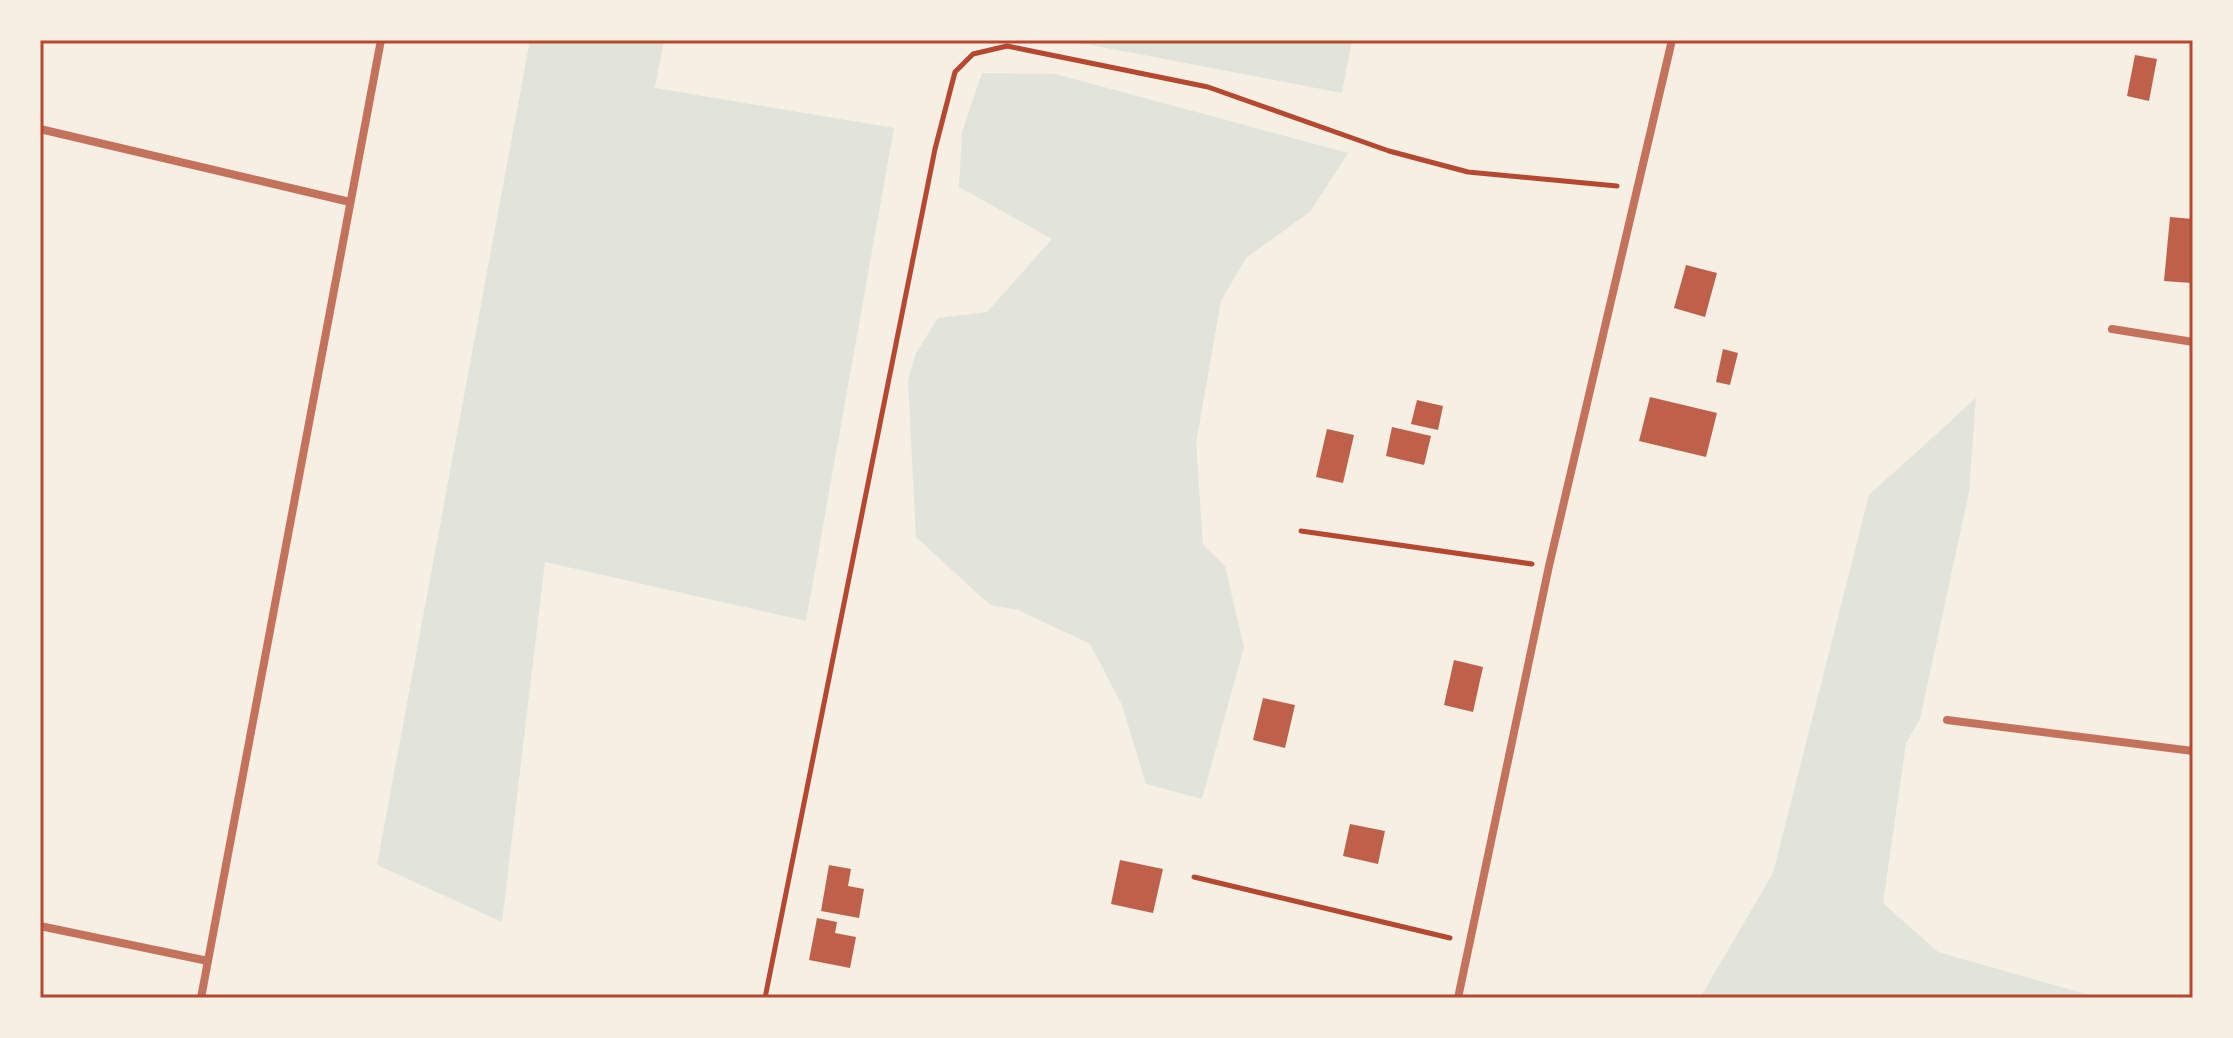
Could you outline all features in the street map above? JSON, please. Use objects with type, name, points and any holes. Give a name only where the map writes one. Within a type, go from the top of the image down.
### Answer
[{"type":"street","points":[[201,998],[381,40]]},
{"type":"street","points":[[1458,998],[1549,566],[1672,40]]},
{"type":"street","points":[[40,129],[350,202]]},
{"type":"street","points":[[2112,329],[2193,342]]},
{"type":"street","points":[[1947,720],[2193,751]]},
{"type":"street","points":[[40,926],[208,961]]},
{"type":"path","points":[[765,998],[935,149],[955,72],[973,54],[1007,46],[1208,87],[1389,151],[1468,172],[1638,188]]},
{"type":"path","points":[[1301,531],[1549,566]]},
{"type":"path","points":[[1194,877],[1470,943]]},
{"type":"shaded area","points":[[530,40],[664,40],[655,88],[894,128],[806,621],[545,562],[502,922],[377,865]]},
{"type":"shaded area","points":[[1065,40],[1352,40],[1342,93]]},
{"type":"shaded area","points":[[982,73],[1056,74],[1348,153],[1310,212],[1246,258],[1221,301],[1196,443],[1203,545],[1225,566],[1244,647],[1202,799],[1146,784],[1122,705],[1090,644],[1018,610],[990,605],[916,537],[908,380],[916,353],[938,318],[987,312],[1052,239],[959,187],[962,132]]},
{"type":"shaded area","points":[[1976,398],[1969,492],[1920,719],[1906,743],[1883,903],[1938,952],[2100,998],[1700,998],[1773,873],[1869,495]]},
{"type":"building","points":[[2135,55],[2157,59],[2149,101],[2127,96]]},
{"type":"building","points":[[2170,217],[2193,219],[2191,283],[2164,281]]},
{"type":"building","points":[[1686,265],[1717,273],[1705,317],[1674,308]]},
{"type":"building","points":[[1723,349],[1738,353],[1730,385],[1716,382]]},
{"type":"building","points":[[1650,397],[1717,413],[1706,457],[1639,441]]},
{"type":"building","points":[[1417,400],[1443,406],[1438,430],[1411,424]]},
{"type":"building","points":[[1392,427],[1431,436],[1424,465],[1386,456]]},
{"type":"building","points":[[1327,429],[1354,435],[1343,483],[1316,477]]},
{"type":"building","points":[[1454,660],[1483,667],[1473,712],[1444,705]]},
{"type":"building","points":[[1263,698],[1295,705],[1285,748],[1253,740]]},
{"type":"building","points":[[1350,824],[1385,831],[1378,864],[1343,856]]},
{"type":"building","points":[[1120,860],[1163,869],[1153,913],[1111,904]]},
{"type":"building","points":[[829,865],[851,869],[848,886],[864,889],[859,918],[821,911]]},
{"type":"building","points":[[817,918],[837,922],[835,933],[856,937],[850,968],[809,960]]}]
